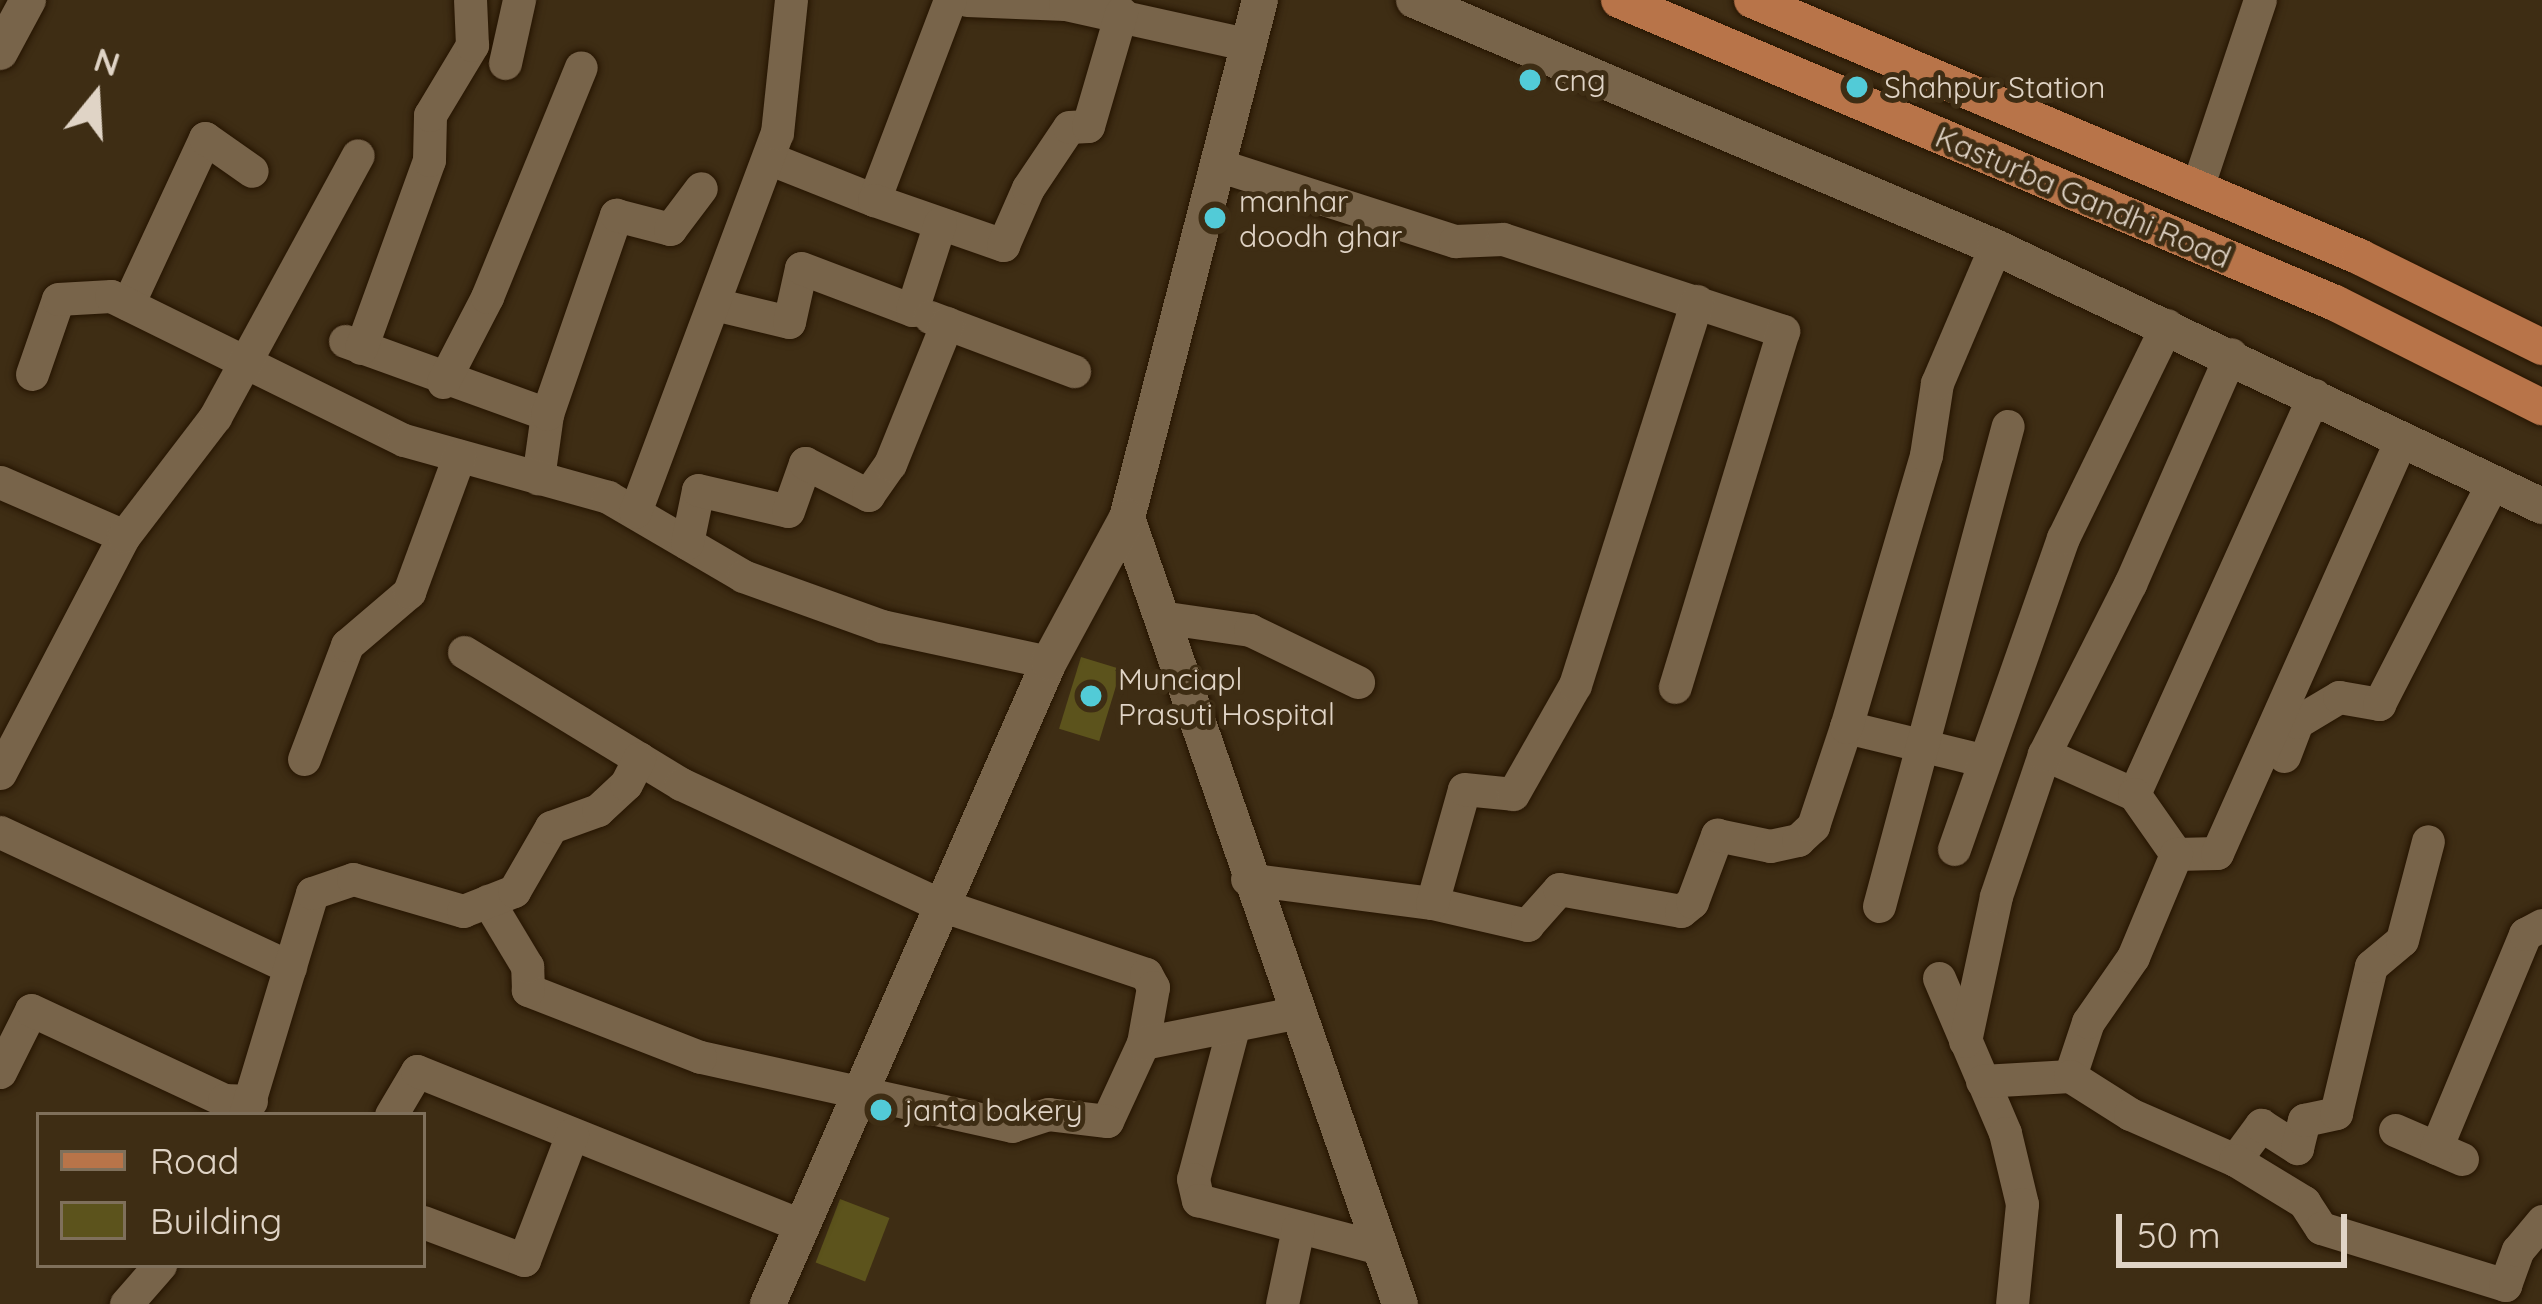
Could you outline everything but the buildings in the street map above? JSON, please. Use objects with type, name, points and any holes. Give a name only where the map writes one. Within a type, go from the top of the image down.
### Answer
[{"type":"main road","name":"Kasturba Gandhi Road","points":[[1618,0],[2336,303],[2542,406]]},
{"type":"main road","name":"Kasturba Gandhi Road","points":[[1753,0],[2197,188],[2542,347]]},
{"type":"street","points":[[0,52],[28,0]]},
{"type":"street","points":[[470,0],[472,45],[430,115],[429,160],[353,345],[443,382],[547,414]]},
{"type":"street","points":[[505,63],[519,0]]},
{"type":"street","points":[[635,512],[769,158],[791,0]]},
{"type":"street","points":[[874,200],[950,0]]},
{"type":"street","points":[[967,0],[1121,13],[1250,45]]},
{"type":"street","points":[[767,1304],[1049,662],[1127,518],[1260,0]]},
{"type":"street","points":[[1414,0],[1995,247],[2542,506]]},
{"type":"street","points":[[2197,188],[2260,0]]},
{"type":"street","points":[[769,158],[1004,245],[1028,188],[1069,127],[1088,126],[1121,13]]},
{"type":"street","points":[[443,382],[487,297],[581,67]]},
{"type":"street","points":[[128,304],[205,138],[252,172]]},
{"type":"street","points":[[0,773],[124,536],[215,417],[358,155]]},
{"type":"street","points":[[1220,166],[1454,241],[1503,239],[1776,325],[1784,337],[1675,687]]},
{"type":"street","points":[[538,478],[547,414],[616,215],[670,229],[701,188]]},
{"type":"street","points":[[912,310],[940,223]]},
{"type":"street","points":[[1247,879],[1432,903],[1527,925],[1554,892],[1568,888],[1682,910],[1692,902],[1717,836],[1782,845],[1813,826],[1926,455],[1937,383],[1995,247]]},
{"type":"street","points":[[714,304],[789,322],[801,268],[1074,371]]},
{"type":"street","points":[[32,374],[58,298],[111,296],[404,440],[635,512],[743,576],[882,626],[1049,662]]},
{"type":"street","points":[[1432,903],[1464,789],[1513,794],[1575,685],[1697,301]]},
{"type":"street","points":[[688,543],[698,490],[788,511],[805,463],[868,495],[890,464],[947,323]]},
{"type":"street","points":[[1954,849],[1981,760],[2063,538],[2167,325]]},
{"type":"street","points":[[1965,1041],[1996,896],[2044,754],[2130,584],[2231,355]]},
{"type":"street","points":[[2134,794],[2314,395]]},
{"type":"street","points":[[1880,906],[2008,426]]},
{"type":"street","points":[[2176,854],[2217,853],[2402,438]]},
{"type":"street","points":[[304,759],[346,645],[409,592],[459,456]]},
{"type":"street","points":[[0,482],[124,536]]},
{"type":"street","points":[[2258,762],[2283,759],[2297,722],[2339,697],[2379,704],[2493,482]]},
{"type":"street","points":[[1127,518],[1167,618],[1247,879],[1400,1304]]},
{"type":"street","points":[[1167,618],[1250,630],[1358,682]]},
{"type":"street","points":[[464,652],[639,758],[940,904],[1146,974],[1153,987],[1143,1042],[1112,1114],[1100,1123],[1048,1114],[1012,1126],[700,1057],[528,990],[527,966],[488,901]]},
{"type":"street","points":[[1846,727],[1981,760]]},
{"type":"street","points":[[2044,754],[2134,794],[2176,854]]},
{"type":"street","points":[[0,1072],[31,1010],[248,1108],[311,893],[352,879],[463,911],[514,891],[551,827],[598,810],[626,784],[639,758]]},
{"type":"street","points":[[0,832],[290,967]]},
{"type":"street","points":[[2235,1160],[2261,1125],[2297,1148],[2304,1120],[2336,1113],[2371,966],[2402,940],[2428,841]]},
{"type":"street","points":[[2070,1076],[2087,1022],[2133,957],[2176,854]]},
{"type":"street","points":[[2395,1130],[2449,1154],[2525,934],[2542,925]]},
{"type":"street","points":[[1939,978],[1982,1081],[2022,1204],[2012,1304]]},
{"type":"street","points":[[1143,1042],[1295,1013]]},
{"type":"street","points":[[1233,1028],[1193,1190],[1211,1208],[1380,1248]]},
{"type":"street","points":[[393,1112],[417,1071],[802,1225]]},
{"type":"street","points":[[1982,1081],[2070,1076],[2130,1114],[2235,1160],[2304,1202],[2321,1228],[2508,1295],[2518,1250],[2542,1221]]},
{"type":"street","points":[[426,1223],[524,1260],[572,1134]]},
{"type":"street","points":[[1282,1304],[1298,1228]]},
{"type":"street","points":[[126,1304],[157,1268]]},
{"type":"place","name":"cng","points":[[1530,80]]},
{"type":"place","name":"Shahpur Station","points":[[1857,87]]},
{"type":"place","name":"manhar doodh ghar","points":[[1215,218]]},
{"type":"place","name":"Munciapl Prasuti Hospital","points":[[1091,696]]},
{"type":"place","name":"janta bakery","points":[[881,1110]]}]
